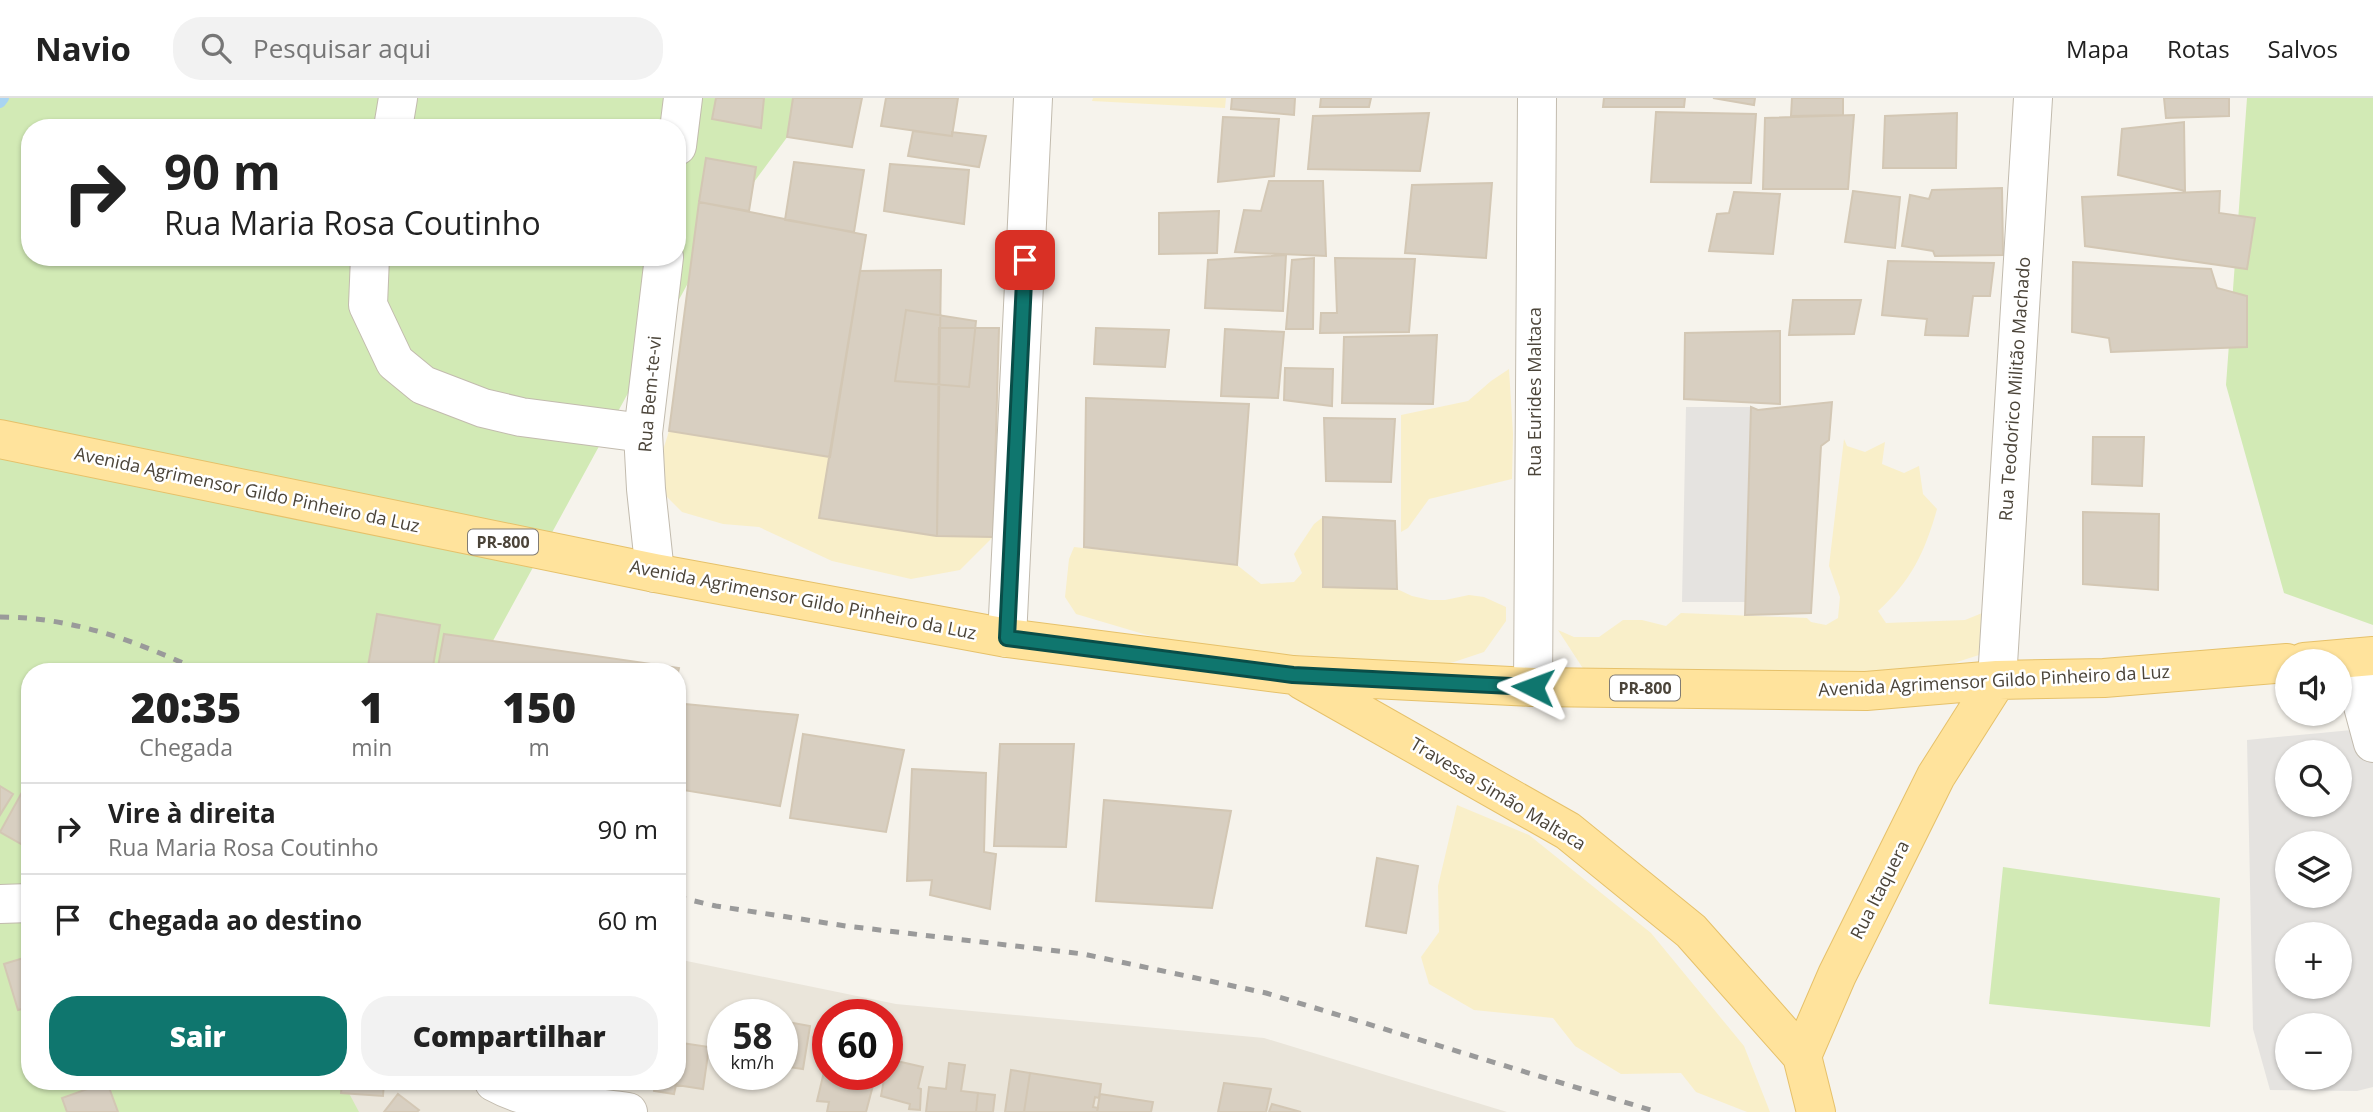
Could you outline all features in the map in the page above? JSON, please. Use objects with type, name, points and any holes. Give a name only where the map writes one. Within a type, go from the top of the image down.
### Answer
[{"type":"main road","name":"Avenida Agrimensor Gildo Pinheiro da Luz","points":[[0,439],[656,573],[1007,638],[1293,675],[1533,687],[1866,691],[1997,680],[2104,678],[2275,664]]},
{"type":"main road","name":"Travessa Simão Maltaca","points":[[1293,675],[1568,831],[1692,931],[1801,1056]]},
{"type":"main road","name":"Rua Itaquera","points":[[1801,1056],[1837,975],[1936,776],[1997,680]]},
{"type":"main road","points":[[1801,1056],[1816,1112]]},
{"type":"street","points":[[394,119],[398,98]]},
{"type":"street","points":[[680,119],[682,98]]},
{"type":"street","points":[[1007,638],[1032,98]]},
{"type":"street","name":"Rua Eurides Maltaca","points":[[1533,687],[1537,98]]},
{"type":"street","name":"Rua Teodorico Militão Machado","points":[[1997,680],[2033,98]]},
{"type":"street","points":[[370,266],[368,305],[395,362],[423,385],[483,408],[522,417],[643,433]]},
{"type":"street","name":"Rua Bem-te-vi","points":[[656,573],[646,489],[643,433],[663,266]]},
{"type":"street","points":[[2361,657],[2373,743]]},
{"type":"street","points":[[0,904],[21,903]]},
{"type":"street","points":[[515,1090],[558,1102],[628,1112]]},
{"type":"shaded area","points":[[1686,407],[1751,407],[1745,602],[1682,602]]},
{"type":"shaded area","points":[[2373,728],[2373,1087],[2357,1091],[2270,1090],[2253,1029],[2247,740]]},
{"type":"shaded area","points":[[0,750],[21,982],[21,1090],[686,1090],[686,961],[872,999],[812,999],[812,1090],[903,1090],[903,1005],[1264,1038],[1507,1112],[0,1112]]},
{"type":"green space","points":[[0,98],[816,98],[712,239],[481,663],[21,663],[21,1090],[347,1090],[359,1112],[0,1112]]},
{"type":"green space","points":[[2247,98],[2373,98],[2373,625],[2284,593],[2226,385]]},
{"type":"green space","points":[[2003,867],[2220,898],[2210,1027],[1989,1004]]},
{"type":"sand","points":[[1093,98],[1226,98],[1225,108],[1092,101]]},
{"type":"sand","points":[[1509,369],[1513,434],[1512,479],[1429,499],[1408,528],[1401,532],[1401,415],[1468,401]]},
{"type":"sand","points":[[669,431],[830,457],[819,518],[937,536],[993,537],[960,570],[911,579],[832,561],[759,527],[723,524],[682,512],[658,488],[659,463]]},
{"type":"sand","points":[[1844,439],[1847,446],[1865,452],[1885,442],[1882,464],[1904,473],[1919,466],[1923,494],[1937,509],[1915,565],[1890,600],[1878,611],[1886,623],[1965,620],[1992,609],[1979,655],[1885,677],[1584,670],[1558,630],[1574,637],[1599,637],[1623,620],[1642,620],[1666,626],[1681,613],[1807,618],[1811,622],[1826,625],[1838,618],[1840,597],[1829,566]]},
{"type":"sand","points":[[1323,517],[1323,587],[1397,589],[1430,600],[1469,595],[1484,597],[1506,607],[1506,621],[1484,652],[1442,666],[1241,653],[1147,635],[1076,614],[1065,597],[1069,559],[1074,547],[1237,565],[1261,584],[1294,582],[1302,573],[1294,554],[1314,524]]},
{"type":"sand","points":[[1457,805],[1529,835],[1651,933],[1744,1046],[1770,1112],[1747,1112],[1696,1092],[1681,1073],[1621,1074],[1575,1046],[1553,1018],[1474,1010],[1429,984],[1421,957],[1439,932],[1438,886]]},
{"type":"building","points":[[716,98],[764,98],[761,128],[712,119]]},
{"type":"building","points":[[793,98],[862,98],[852,147],[787,137]]},
{"type":"building","points":[[886,98],[958,98],[952,136],[881,126]]},
{"type":"building","points":[[1232,98],[1295,98],[1294,115],[1231,109]]},
{"type":"building","points":[[1321,98],[1371,98],[1369,107],[1320,107]]},
{"type":"building","points":[[1604,98],[1685,98],[1684,107],[1603,107]]},
{"type":"building","points":[[1713,98],[1755,98],[1754,105]]},
{"type":"building","points":[[1792,98],[1843,98],[1843,115],[1791,116]]},
{"type":"building","points":[[2164,98],[2229,98],[2229,116],[2166,118]]},
{"type":"building","points":[[1656,112],[1756,114],[1751,183],[1651,182]]},
{"type":"building","points":[[1429,113],[1420,171],[1308,169],[1313,116]]},
{"type":"building","points":[[1957,113],[1956,168],[1883,168],[1885,116]]},
{"type":"building","points":[[1854,115],[1848,189],[1763,189],[1765,118]]},
{"type":"building","points":[[1223,117],[1279,119],[1274,176],[1218,182]]},
{"type":"building","points":[[2184,122],[2185,191],[2118,175],[2122,129]]},
{"type":"building","points":[[913,131],[952,136],[952,132],[986,136],[979,167],[908,156]]},
{"type":"building","points":[[706,158],[756,167],[749,211],[699,202]]},
{"type":"building","points":[[794,162],[864,170],[854,232],[785,220]]},
{"type":"building","points":[[890,164],[969,170],[964,224],[884,211]]},
{"type":"building","points":[[1269,181],[1323,181],[1326,256],[1235,252],[1244,210],[1261,211]]},
{"type":"building","points":[[1492,183],[1486,258],[1405,253],[1412,185]]},
{"type":"building","points":[[2002,188],[2003,255],[1935,256],[1933,251],[1902,246],[1910,195],[1929,199],[1932,190]]},
{"type":"building","points":[[1853,191],[1900,197],[1895,248],[1845,242]]},
{"type":"building","points":[[2220,191],[2219,213],[2255,218],[2247,269],[2085,246],[2082,197]]},
{"type":"building","points":[[1734,192],[1780,194],[1773,254],[1709,251],[1717,214],[1729,213]]},
{"type":"building","points":[[699,202],[866,235],[830,457],[669,431]]},
{"type":"building","points":[[1219,211],[1217,253],[1159,254],[1159,213]]},
{"type":"building","points":[[1286,255],[1283,311],[1205,308],[1208,260]]},
{"type":"building","points":[[1314,258],[1313,329],[1286,329],[1292,260]]},
{"type":"building","points":[[1335,258],[1415,259],[1409,332],[1320,333],[1321,313],[1337,313]]},
{"type":"building","points":[[1888,261],[1994,263],[1990,296],[1973,296],[1968,336],[1925,335],[1927,319],[1882,315]]},
{"type":"building","points":[[2073,262],[2211,269],[2217,288],[2247,296],[2247,347],[2111,352],[2109,338],[2072,332]]},
{"type":"building","points":[[941,270],[937,536],[819,518],[860,271]]},
{"type":"building","points":[[1793,300],[1861,300],[1854,334],[1789,335]]},
{"type":"building","points":[[906,310],[976,321],[969,387],[895,381]]},
{"type":"building","points":[[939,328],[999,328],[993,537],[937,536]]},
{"type":"building","points":[[1096,328],[1169,330],[1165,367],[1094,364]]},
{"type":"building","points":[[1225,329],[1284,332],[1278,398],[1221,396]]},
{"type":"building","points":[[1780,331],[1780,404],[1684,399],[1685,333]]},
{"type":"building","points":[[1437,335],[1433,404],[1342,403],[1344,337]]},
{"type":"building","points":[[1285,368],[1333,369],[1332,406],[1284,400]]},
{"type":"building","points":[[1086,398],[1249,404],[1237,565],[1084,547]]},
{"type":"building","points":[[1832,402],[1829,440],[1821,446],[1811,613],[1745,615],[1751,407],[1758,410]]},
{"type":"building","points":[[1324,418],[1395,419],[1391,482],[1326,481]]},
{"type":"building","points":[[2093,437],[2144,437],[2142,486],[2092,484]]},
{"type":"building","points":[[2083,512],[2159,514],[2158,590],[2083,584]]},
{"type":"building","points":[[1323,517],[1395,521],[1397,589],[1323,587]]},
{"type":"building","points":[[377,614],[440,625],[434,663],[369,663]]},
{"type":"building","points":[[444,634],[644,663],[439,663]]},
{"type":"building","points":[[686,704],[798,715],[780,806],[686,790]]},
{"type":"building","points":[[803,734],[904,750],[886,832],[790,818]]},
{"type":"building","points":[[1000,744],[1074,744],[1066,847],[994,846]]},
{"type":"building","points":[[912,769],[986,773],[984,852],[996,854],[990,909],[930,895],[932,880],[907,881]]},
{"type":"building","points":[[0,786],[13,794],[0,815]]},
{"type":"building","points":[[21,794],[21,844],[0,832]]},
{"type":"building","points":[[1104,800],[1231,811],[1212,908],[1096,901]]},
{"type":"building","points":[[1377,858],[1418,866],[1406,933],[1366,926]]},
{"type":"building","points":[[21,959],[21,1009],[18,1010],[4,964]]},
{"type":"building","points":[[798,1024],[810,1026],[803,1069],[798,1068]]},
{"type":"building","points":[[686,1044],[707,1047],[703,1089],[686,1086]]},
{"type":"building","points":[[903,1062],[923,1067],[918,1088],[921,1089],[920,1110],[909,1109],[910,1104],[881,1096],[882,1090],[903,1090]]},
{"type":"building","points":[[949,1063],[965,1065],[961,1091],[978,1093],[976,1112],[926,1112],[929,1087],[946,1089]]},
{"type":"building","points":[[1011,1070],[1030,1073],[1024,1112],[1005,1112]]},
{"type":"building","points":[[1030,1073],[1101,1084],[1099,1098],[1095,1097],[1093,1107],[1098,1108],[1097,1112],[1024,1112]]},
{"type":"building","points":[[1224,1083],[1271,1089],[1266,1112],[1218,1112]]},
{"type":"building","points":[[84,1090],[110,1090],[118,1112],[67,1112],[62,1098]]},
{"type":"building","points":[[341,1090],[383,1090],[383,1096],[341,1093]]},
{"type":"building","points":[[654,1090],[675,1090],[674,1094]]},
{"type":"building","points":[[820,1090],[872,1090],[866,1112],[827,1112],[829,1102],[817,1101]]},
{"type":"building","points":[[978,1093],[995,1095],[993,1112],[976,1112]]},
{"type":"building","points":[[398,1094],[419,1110],[384,1112]]},
{"type":"building","points":[[1100,1094],[1153,1102],[1151,1112],[1097,1112]]},
{"type":"building","points":[[1272,1104],[1301,1112],[1269,1112]]},
{"type":"waterway","points":[[0,102],[3,98]]},
{"type":"railway","points":[[0,617],[27,618],[78,626],[129,641],[182,663]]},
{"type":"railway","points":[[686,899],[846,926],[1083,954],[1266,993],[1657,1112]]},
{"type":"route","points":[[1025,260],[1007,638],[1293,675],[1533,687]]}]
